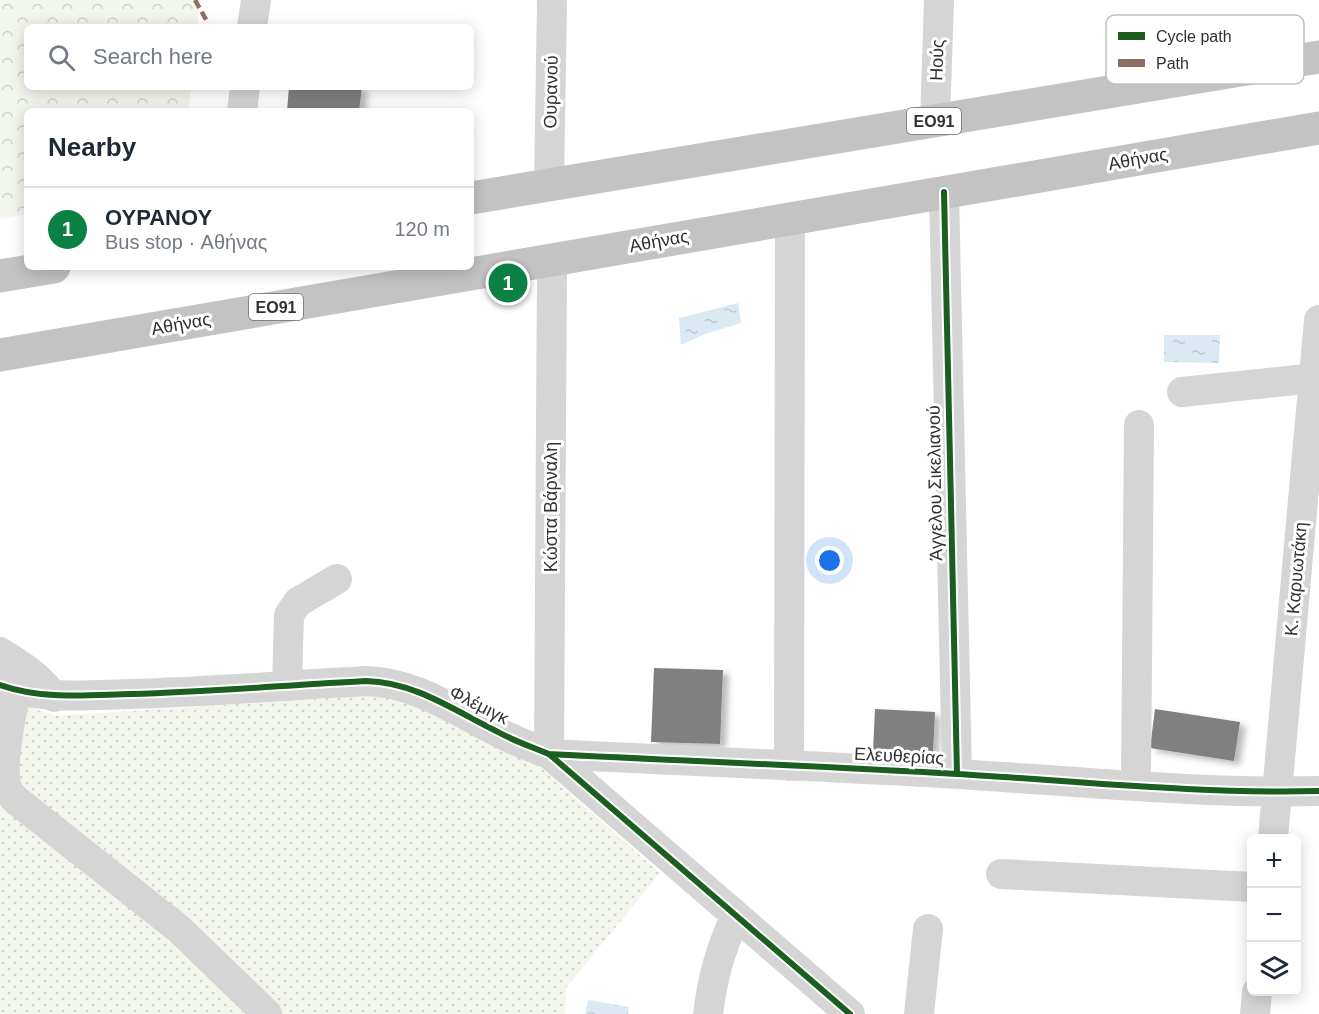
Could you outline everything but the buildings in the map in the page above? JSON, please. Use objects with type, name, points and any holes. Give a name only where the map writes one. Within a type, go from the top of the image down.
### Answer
[{"type":"highway","name":"ΕΟ91","points":[[1304,59],[1319,57]]},
{"type":"highway","name":"ΕΟ91","points":[[474,198],[1157,84]]},
{"type":"highway","name":"Αθήνας","points":[[0,355],[1319,128]]},
{"type":"highway","points":[[0,276],[36,270]]},
{"type":"street","points":[[252,24],[256,0]]},
{"type":"street","name":"Ουρανού","points":[[549,185],[552,0]]},
{"type":"street","name":"Ηούς","points":[[934,121],[939,0]]},
{"type":"street","points":[[242,108],[245,90]]},
{"type":"street","name":"Άγγελου Σικελιανού","points":[[944,192],[957,774]]},
{"type":"street","points":[[789,766],[790,219]]},
{"type":"street","name":"Κώστα Βάρναλη","points":[[549,754],[552,260]]},
{"type":"street","name":"Κ. Καρυωτάκη","points":[[1274,834],[1309,545],[1319,320]]},
{"type":"street","points":[[1182,392],[1315,378]]},
{"type":"street","points":[[1136,786],[1139,425]]},
{"type":"street","points":[[286,686],[289,615],[298,602],[338,579]]},
{"type":"street","points":[[0,652],[29,669],[54,697]]},
{"type":"street","name":"Φλέμιγκ","points":[[8,688],[54,697],[220,691],[387,681],[438,700],[500,734],[549,754],[735,917],[818,1002],[850,1014]]},
{"type":"street","points":[[8,688],[2,771],[7,788],[16,800],[179,928],[267,1014]]},
{"type":"street","name":"Ελευθερίας","points":[[549,754],[957,774],[1136,786],[1279,792],[1319,791]]},
{"type":"street","points":[[1001,873],[1247,886]]},
{"type":"street","points":[[708,1014],[712,978],[735,917]]},
{"type":"street","points":[[919,1014],[928,929]]},
{"type":"street","points":[[1255,1014],[1257,996]]},
{"type":"green space","points":[[0,0],[200,0],[197,24],[24,24],[24,90],[191,90],[188,108],[24,108],[24,215],[0,219]]},
{"type":"green space","points":[[391,694],[540,767],[660,873],[566,988],[565,1014],[0,1014],[0,697],[55,716]]},
{"type":"water","points":[[738,303],[741,323],[705,334],[681,345],[679,318]]},
{"type":"water","points":[[1164,335],[1220,335],[1219,363],[1164,362]]},
{"type":"water","points":[[588,1000],[629,1007],[628,1014],[585,1014]]},
{"type":"marked path","points":[[195,0],[208,23]]},
{"type":"cycle path","points":[[944,192],[957,774]]},
{"type":"cycle path","points":[[0,685],[33,693],[82,696],[366,681],[401,686],[418,692],[510,738],[549,754],[850,1014]]},
{"type":"cycle path","points":[[549,754],[906,771],[1183,789],[1319,791]]},
{"type":"place","name":"ΟΥΡΑΝΟΥ","points":[[508,283]]}]
